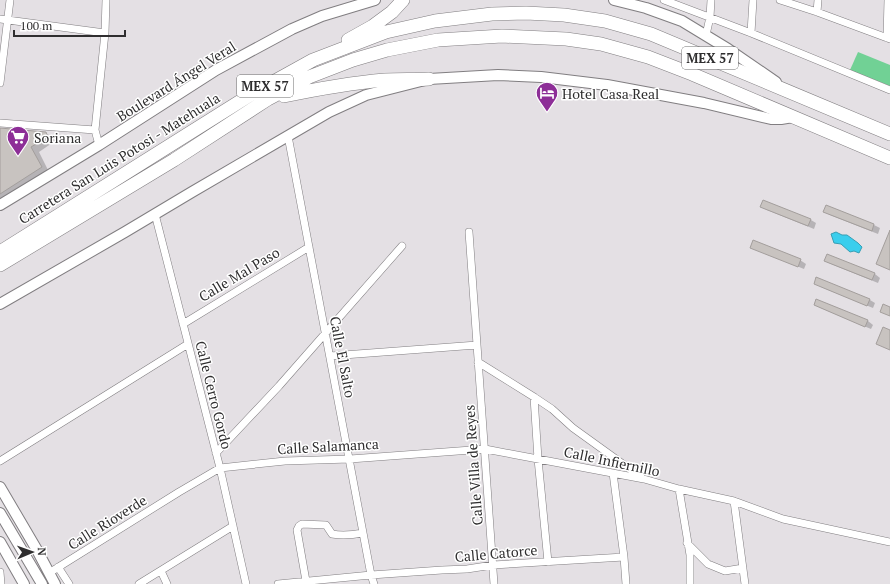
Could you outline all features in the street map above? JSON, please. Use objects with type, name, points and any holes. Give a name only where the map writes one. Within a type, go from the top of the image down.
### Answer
[{"type":"highway","points":[[313,60],[373,26],[392,12],[403,0]]},
{"type":"highway","name":"Carretera San Luis Potosi - Matehuala","points":[[0,252],[255,92],[313,60],[386,32],[435,21],[492,14],[526,13],[564,15],[605,21],[651,34],[890,134]]},
{"type":"highway","name":"Carretera San Luis Potosi - Matehuala","points":[[0,265],[174,160],[268,99],[309,77],[353,60],[387,50],[438,40],[502,36],[566,39],[600,44],[648,57],[692,74],[890,158]]},
{"type":"highway","points":[[268,99],[319,88],[386,80],[429,79]]},
{"type":"street","points":[[0,83],[4,20],[10,0]]},
{"type":"street","points":[[99,145],[95,130],[105,33],[106,0]]},
{"type":"street","name":"Boulevard Ángel Veral","points":[[0,205],[99,145],[216,70],[286,32],[322,16],[375,0]]},
{"type":"street","points":[[614,0],[646,8],[682,21],[752,65],[792,93]]},
{"type":"street","points":[[664,0],[751,33],[890,90]]},
{"type":"street","points":[[706,35],[710,17],[711,0]]},
{"type":"street","points":[[751,33],[753,0]]},
{"type":"street","points":[[780,0],[817,12],[888,39],[888,0]]},
{"type":"street","points":[[817,12],[818,0]]},
{"type":"street","points":[[4,20],[105,33]]},
{"type":"street","points":[[0,304],[329,112],[366,95],[429,79],[498,75],[541,77],[607,86],[697,102],[771,119],[793,117]]},
{"type":"street","points":[[0,123],[95,130]]},
{"type":"street","name":"Calle El Salto","points":[[288,136],[371,575],[374,584]]},
{"type":"street","name":"Calle Cerro Gordo","points":[[155,214],[220,468],[246,584]]},
{"type":"street","name":"Calle Villa de Reyes","points":[[469,232],[494,584]]},
{"type":"street","points":[[216,453],[279,386],[402,246]]},
{"type":"street","name":"Calle Mal Paso","points":[[183,324],[309,247]]},
{"type":"street","points":[[0,461],[188,344]]},
{"type":"street","points":[[330,356],[477,345]]},
{"type":"street","points":[[478,362],[534,396],[552,409],[573,428],[644,479]]},
{"type":"street","points":[[534,396],[538,459],[548,562]]},
{"type":"street","name":"Calle Salamanca","points":[[179,492],[220,468],[284,461],[350,459],[485,449]]},
{"type":"street","name":"Calle Infiernillo","points":[[485,449],[644,479],[679,489],[734,501],[783,519],[890,542]]},
{"type":"street","points":[[613,473],[626,584]]},
{"type":"street","points":[[0,487],[55,584]]},
{"type":"street","points":[[679,489],[690,555],[690,584]]},
{"type":"street","name":"Calle Rioverde","points":[[49,573],[179,492]]},
{"type":"street","points":[[734,501],[745,584]]},
{"type":"street","points":[[0,513],[42,584]]},
{"type":"street","points":[[312,582],[296,530],[299,526],[302,524],[326,525],[332,534],[342,536],[363,533]]},
{"type":"street","points":[[139,584],[233,526]]},
{"type":"street","points":[[0,542],[24,584]]},
{"type":"street","points":[[687,543],[708,564],[725,571],[743,568]]},
{"type":"street","name":"Calle Catorce","points":[[278,584],[312,582],[371,575],[467,569],[493,565],[624,557]]},
{"type":"street","points":[[58,568],[69,584]]},
{"type":"street","points":[[161,571],[167,584]]},
{"type":"street","points":[[0,572],[1,584]]},
{"type":"green space","points":[[858,52],[890,65],[890,86],[850,70]]},
{"type":"water","points":[[836,232],[842,235],[847,235],[858,243],[862,247],[859,253],[854,251],[850,252],[841,244],[834,243],[831,234]]},
{"type":"building","name":"Soriana","points":[[0,128],[46,132],[48,137],[31,147],[42,167],[0,194]]},
{"type":"building","points":[[763,200],[811,219],[808,226],[760,207]]},
{"type":"building","points":[[826,205],[874,224],[872,231],[823,212]]},
{"type":"building","points":[[890,230],[890,270],[876,264]]},
{"type":"building","points":[[753,240],[801,259],[798,267],[750,248]]},
{"type":"building","points":[[827,254],[875,273],[872,280],[824,261]]},
{"type":"building","points":[[816,277],[870,299],[867,306],[814,284]]},
{"type":"building","points":[[816,299],[868,320],[865,327],[814,305]]},
{"type":"building","points":[[883,304],[890,307],[890,316],[880,312]]},
{"type":"building","points":[[883,327],[890,330],[890,350],[876,344]]},
{"type":"place","name":"Hotel Casa Real","points":[[547,112]]},
{"type":"place","name":"Soriana","points":[[18,156]]}]
